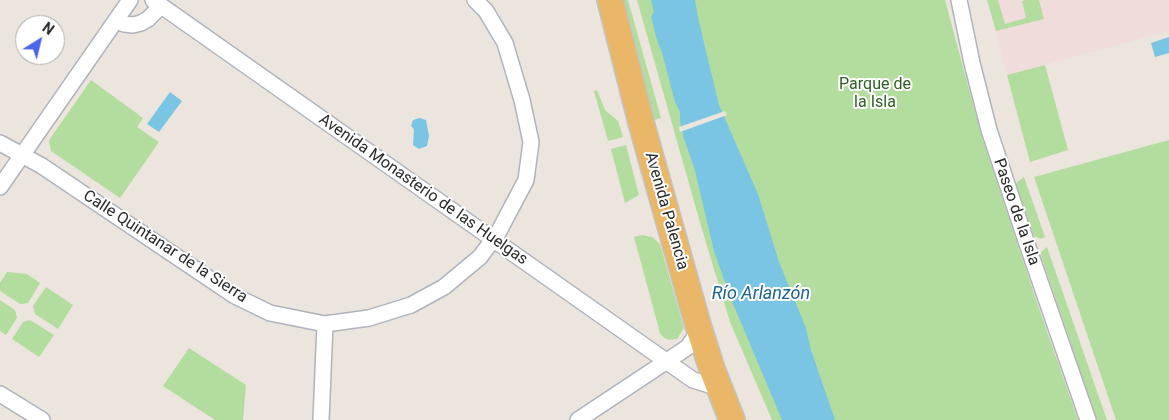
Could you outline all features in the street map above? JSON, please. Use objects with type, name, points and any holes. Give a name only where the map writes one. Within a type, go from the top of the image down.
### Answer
[{"type":"highway","name":"Avenida Palencia","points":[[610,0],[640,117],[698,325],[708,379],[732,420]]},
{"type":"street","points":[[0,187],[130,0]]},
{"type":"street","name":"Calle Quintanar de la Sierra","points":[[0,143],[42,166],[236,296],[270,313],[325,324],[368,318],[410,305],[444,287],[480,257],[494,240],[526,180],[530,142],[522,100],[505,43],[486,11],[475,0]]},
{"type":"street","name":"Paseo de la Isla","points":[[959,0],[972,62],[992,139],[1088,420]]},
{"type":"street","points":[[116,20],[124,24],[133,25],[141,23],[148,19],[157,3]]},
{"type":"street","name":"Avenida Monasterio de las Huelgas","points":[[157,3],[667,361],[708,379]]},
{"type":"street","points":[[321,420],[325,324]]},
{"type":"street","points":[[578,420],[688,347],[693,342],[698,325]]},
{"type":"street","points":[[0,394],[42,420]]},
{"type":"shaded area","points":[[988,0],[1169,0],[1169,31],[1007,75]]},
{"type":"green space","points":[[614,0],[628,0],[661,118],[648,122]]},
{"type":"green space","name":"Parque de la Isla","points":[[637,0],[945,0],[981,134],[1078,420],[772,420],[730,322]]},
{"type":"green space","points":[[987,0],[998,0],[1005,24],[1026,18],[1022,1],[1026,0],[1039,0],[1044,19],[996,31]]},
{"type":"green space","points":[[1045,65],[1068,150],[1030,162],[1007,75]]},
{"type":"green space","points":[[91,80],[143,118],[137,127],[159,142],[120,198],[51,151],[49,140]]},
{"type":"green space","points":[[597,90],[605,110],[618,121],[623,137],[608,141],[594,91]]},
{"type":"green space","points":[[1169,140],[1169,420],[1116,420],[1034,177]]},
{"type":"green space","points":[[626,145],[639,195],[625,203],[611,149]]},
{"type":"green space","points":[[1024,177],[1045,237],[1041,239],[1034,236],[1016,184]]},
{"type":"green space","points":[[642,235],[652,237],[660,244],[684,328],[677,339],[669,340],[660,333],[634,237]]},
{"type":"green space","points":[[1047,247],[1107,420],[1097,420],[1041,256],[1041,252]]},
{"type":"green space","points":[[7,272],[27,274],[40,283],[28,303],[20,304],[0,291],[0,283]]},
{"type":"green space","points":[[46,287],[73,305],[58,329],[35,314],[33,306]]},
{"type":"green space","points":[[0,300],[15,310],[17,318],[6,335],[0,331]]},
{"type":"green space","points":[[30,320],[54,335],[39,357],[12,339],[23,322]]},
{"type":"green space","points":[[189,348],[246,385],[243,420],[215,420],[163,386]]},
{"type":"water","name":"Río Arlanzón","points":[[651,0],[695,0],[719,105],[758,194],[779,262],[806,328],[811,350],[835,420],[782,420],[731,299],[714,251],[694,167],[684,139],[680,112],[675,102],[656,37],[651,16],[654,12]]},
{"type":"water","points":[[1169,37],[1169,53],[1155,57],[1151,43]]},
{"type":"water","points":[[170,92],[182,101],[159,132],[147,124]]},
{"type":"water","points":[[419,118],[426,120],[429,136],[427,146],[419,149],[413,145],[414,129],[411,126],[413,120]]},
{"type":"pier","points":[[725,111],[727,115],[680,132],[679,127]]}]
